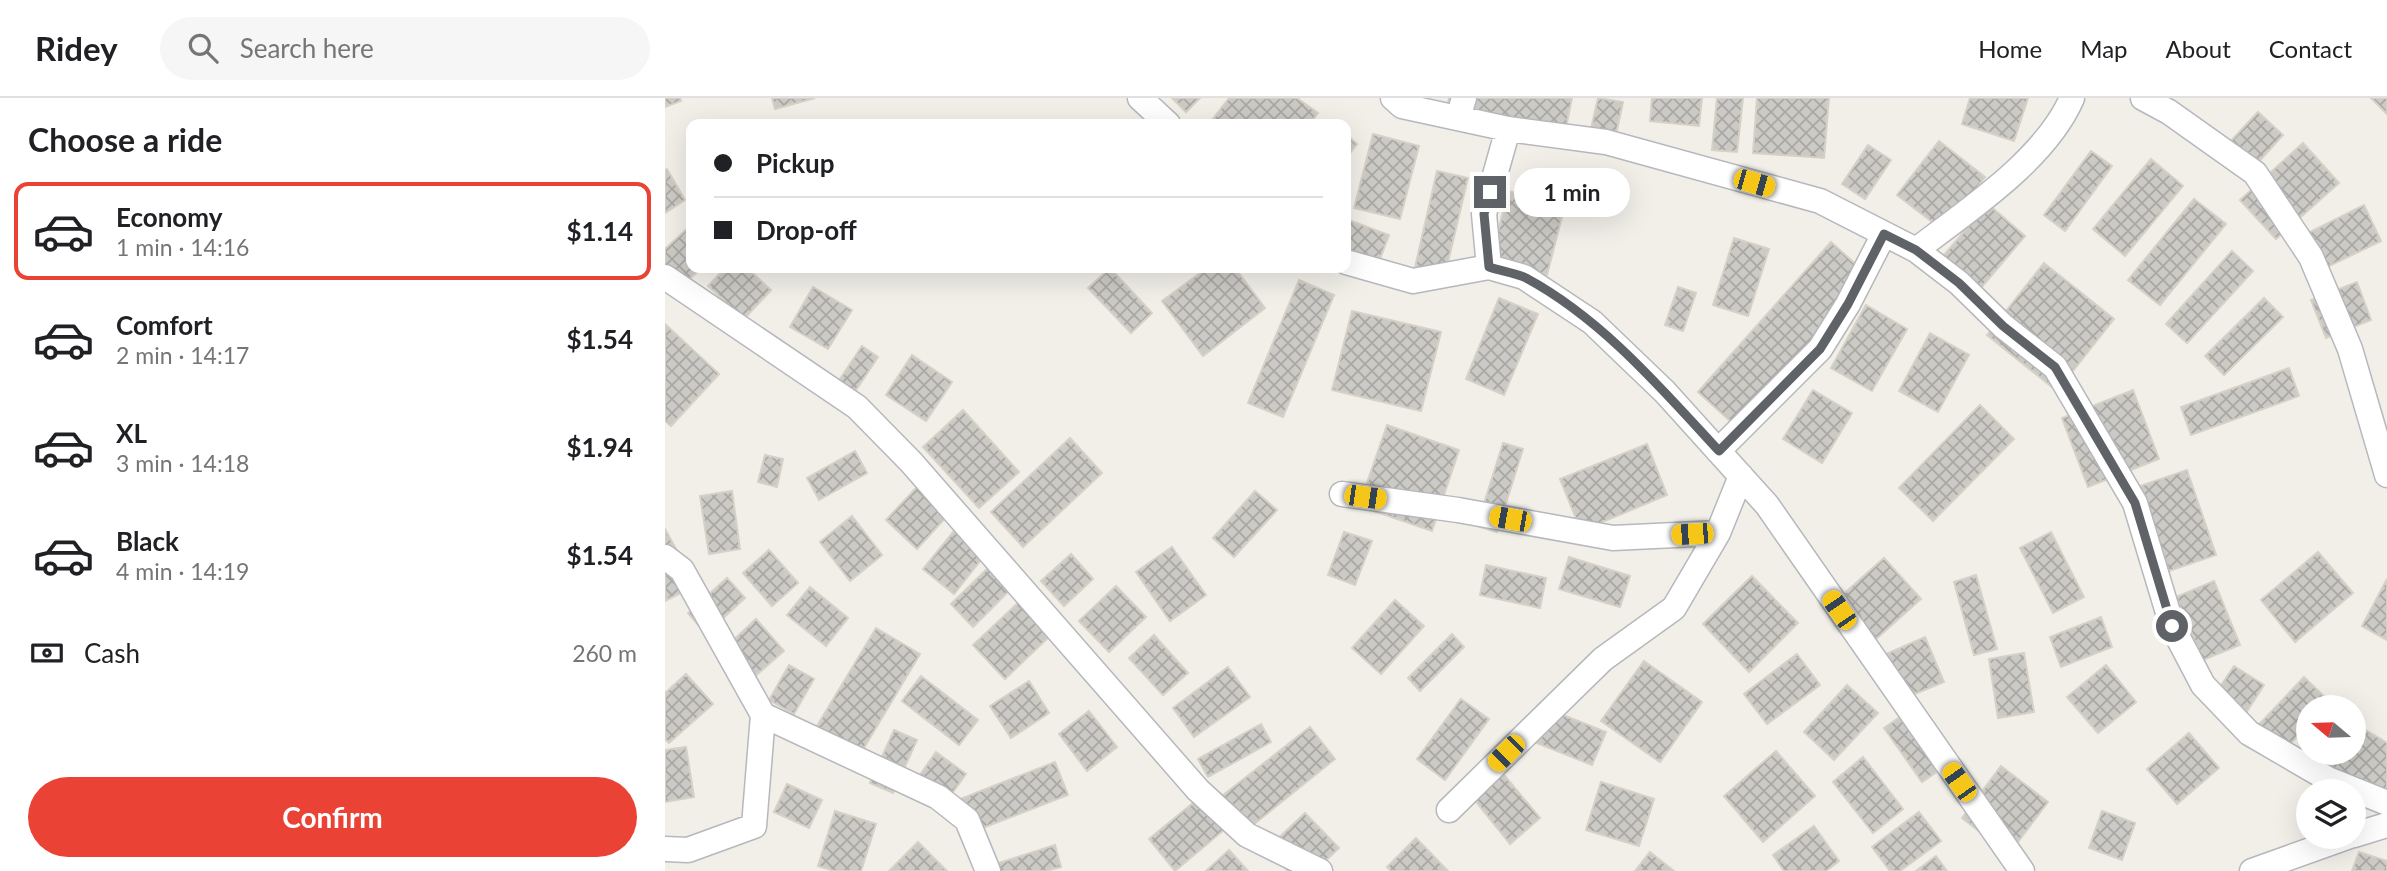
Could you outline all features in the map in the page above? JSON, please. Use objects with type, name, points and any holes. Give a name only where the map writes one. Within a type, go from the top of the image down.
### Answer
[{"type":"street","points":[[1140,98],[1163,119]]},
{"type":"street","points":[[1393,98],[1402,106],[1461,108],[1508,129],[1606,142],[1808,198],[1916,250],[1959,283],[2003,326],[2055,367],[2135,503],[2172,626],[2203,685],[2249,733],[2328,779],[2387,803]]},
{"type":"street","points":[[1916,250],[1989,194],[2039,146],[2072,98]]},
{"type":"street","points":[[2143,98],[2169,112],[2255,173],[2311,257],[2350,349],[2387,475]]},
{"type":"street","points":[[1489,267],[1484,214],[1508,129]]},
{"type":"street","points":[[1719,451],[1820,349],[1848,304],[1884,234]]},
{"type":"street","points":[[1351,263],[1413,281],[1489,267],[1524,277],[1592,322],[1665,392],[1767,505],[2022,871]]},
{"type":"street","points":[[665,277],[857,407],[911,462],[1198,790],[1247,835],[1320,871]]},
{"type":"street","points":[[1449,810],[1602,659],[1674,608],[1718,533],[1741,476]]},
{"type":"street","points":[[1342,494],[1458,510],[1613,538],[1718,533]]},
{"type":"street","points":[[665,557],[682,570],[764,715],[754,827],[688,850],[665,849]]},
{"type":"street","points":[[764,715],[938,797],[967,820],[988,871]]},
{"type":"street","points":[[2366,832],[2387,825]]},
{"type":"street","points":[[2252,871],[2315,849]]},
{"type":"building","points":[[665,98],[680,98],[681,101],[665,107]]},
{"type":"building","points":[[772,98],[815,98],[775,109]]},
{"type":"building","points":[[1172,98],[1200,98],[1186,112]]},
{"type":"building","points":[[1229,98],[1297,98],[1318,113],[1314,119],[1213,119]]},
{"type":"building","points":[[1449,98],[1572,98],[1562,147],[1444,122]]},
{"type":"building","points":[[1598,98],[1623,102],[1615,139],[1590,133]]},
{"type":"building","points":[[1652,98],[1702,98],[1699,126],[1650,121]]},
{"type":"building","points":[[1717,98],[1743,98],[1737,152],[1712,150]]},
{"type":"building","points":[[1757,98],[1829,98],[1824,158],[1753,153]]},
{"type":"building","points":[[1970,98],[2028,98],[2014,141],[1962,124]]},
{"type":"building","points":[[2371,98],[2387,98],[2387,114]]},
{"type":"building","points":[[2258,112],[2283,135],[2253,168],[2228,144]]},
{"type":"building","points":[[1373,134],[1419,146],[1400,219],[1354,208]]},
{"type":"building","points":[[1351,139],[1357,144],[1351,152]]},
{"type":"building","points":[[1939,141],[1985,177],[1944,231],[1897,195]]},
{"type":"building","points":[[2303,143],[2339,183],[2276,239],[2240,200]]},
{"type":"building","points":[[1868,145],[1891,160],[1865,199],[1842,184]]},
{"type":"building","points":[[2091,151],[2112,166],[2065,231],[2044,215]]},
{"type":"building","points":[[2151,159],[2183,186],[2125,256],[2093,229]]},
{"type":"building","points":[[667,169],[685,200],[665,213],[665,170]]},
{"type":"building","points":[[1437,171],[1468,178],[1443,283],[1413,276]]},
{"type":"building","points":[[1508,191],[1565,205],[1547,275],[1491,261]]},
{"type":"building","points":[[2194,199],[2226,224],[2160,305],[2128,280]]},
{"type":"building","points":[[1988,204],[2025,236],[1975,295],[1937,263]]},
{"type":"building","points":[[2364,205],[2381,241],[2321,270],[2304,235]]},
{"type":"building","points":[[1351,221],[1389,235],[1377,267],[1351,257]]},
{"type":"building","points":[[686,230],[686,273],[696,273],[681,286],[665,269],[665,249]]},
{"type":"building","points":[[1734,238],[1769,249],[1748,316],[1713,305]]},
{"type":"building","points":[[1831,242],[1872,279],[1739,429],[1698,392]]},
{"type":"building","points":[[2232,251],[2253,271],[2187,343],[2166,324]]},
{"type":"building","points":[[2044,263],[2114,319],[2057,391],[1987,335]]},
{"type":"building","points":[[720,273],[752,273],[771,290],[744,319],[708,286]]},
{"type":"building","points":[[1104,273],[1115,273],[1152,313],[1131,333],[1088,288]]},
{"type":"building","points":[[1200,273],[1239,273],[1265,308],[1203,356],[1162,301]]},
{"type":"building","points":[[1299,280],[1334,295],[1283,417],[1248,403]]},
{"type":"building","points":[[2357,282],[2371,320],[2326,338],[2311,300]]},
{"type":"building","points":[[813,287],[852,310],[828,349],[790,327]]},
{"type":"building","points":[[1678,287],[1696,293],[1683,331],[1665,325]]},
{"type":"building","points":[[1499,298],[1538,314],[1504,395],[1466,379]]},
{"type":"building","points":[[2264,298],[2283,317],[2224,375],[2205,356]]},
{"type":"building","points":[[1866,305],[1907,329],[1872,391],[1831,368]]},
{"type":"building","points":[[1352,311],[1441,332],[1421,411],[1332,390]]},
{"type":"building","points":[[665,324],[719,374],[671,426],[665,421]]},
{"type":"building","points":[[1930,333],[1969,355],[1938,412],[1899,391]]},
{"type":"building","points":[[862,346],[878,357],[850,399],[834,388]]},
{"type":"building","points":[[912,355],[952,382],[926,421],[886,395]]},
{"type":"building","points":[[2289,368],[2299,396],[2191,435],[2181,407]]},
{"type":"building","points":[[1813,390],[1852,413],[1822,463],[1783,439]]},
{"type":"building","points":[[2133,390],[2159,459],[2088,487],[2062,418]]},
{"type":"building","points":[[1980,405],[2014,439],[1933,521],[1899,488]]},
{"type":"building","points":[[963,410],[1019,472],[979,508],[923,447]]},
{"type":"building","points":[[1387,425],[1459,450],[1432,531],[1359,506]]},
{"type":"building","points":[[1070,438],[1102,473],[1023,547],[991,512]]},
{"type":"building","points":[[1503,443],[1523,449],[1497,532],[1477,526]]},
{"type":"building","points":[[1647,444],[1667,495],[1581,531],[1560,479]]},
{"type":"building","points":[[855,451],[867,473],[819,500],[807,478]]},
{"type":"building","points":[[765,455],[783,459],[777,487],[758,482]]},
{"type":"building","points":[[2187,470],[2216,555],[2169,571],[2140,486]]},
{"type":"building","points":[[917,487],[947,516],[917,549],[886,520]]},
{"type":"building","points":[[732,491],[740,549],[709,554],[700,496]]},
{"type":"building","points":[[1255,491],[1277,510],[1234,557],[1213,538]]},
{"type":"building","points":[[852,516],[882,555],[850,581],[820,542]]},
{"type":"building","points":[[958,526],[988,551],[954,594],[923,569]]},
{"type":"building","points":[[665,529],[696,585],[665,601]]},
{"type":"building","points":[[1344,532],[1372,541],[1355,585],[1328,575]]},
{"type":"building","points":[[2051,532],[2084,597],[2053,613],[2020,548]]},
{"type":"building","points":[[1172,547],[1206,595],[1170,621],[1136,572]]},
{"type":"building","points":[[769,550],[798,583],[772,606],[743,573]]},
{"type":"building","points":[[2318,552],[2353,593],[2295,642],[2261,600]]},
{"type":"building","points":[[1071,554],[1093,579],[1064,606],[1041,581]]},
{"type":"building","points":[[1569,557],[1630,576],[1620,607],[1559,589]]},
{"type":"building","points":[[1884,558],[1921,599],[1876,639],[1840,597]]},
{"type":"building","points":[[1486,565],[1546,578],[1540,608],[1480,595]]},
{"type":"building","points":[[990,566],[1012,588],[973,627],[951,604]]},
{"type":"building","points":[[1976,575],[1997,649],[1974,655],[1954,582]]},
{"type":"building","points":[[1752,576],[1798,623],[1749,672],[1703,624]]},
{"type":"building","points":[[727,578],[745,598],[706,634],[688,613]]},
{"type":"building","points":[[2387,579],[2387,640],[2362,626]]},
{"type":"building","points":[[2214,581],[2240,645],[2203,660],[2176,597]]},
{"type":"building","points":[[1116,586],[1146,617],[1109,652],[1079,621]]},
{"type":"building","points":[[810,587],[848,618],[826,646],[787,615]]},
{"type":"building","points":[[1395,600],[1424,626],[1381,674],[1352,648]]},
{"type":"building","points":[[1019,602],[1050,636],[1005,679],[973,645]]},
{"type":"building","points":[[2101,617],[2112,647],[2061,667],[2050,637]]},
{"type":"building","points":[[756,619],[784,651],[754,677],[727,646]]},
{"type":"building","points":[[876,628],[920,654],[852,768],[808,741]]},
{"type":"building","points":[[1452,634],[1464,647],[1420,691],[1408,678]]},
{"type":"building","points":[[1154,635],[1188,673],[1163,695],[1129,658]]},
{"type":"building","points":[[1925,637],[1944,682],[1898,701],[1879,657]]},
{"type":"building","points":[[2024,653],[2034,712],[1998,718],[1989,659]]},
{"type":"building","points":[[1797,654],[1820,685],[1767,724],[1744,694]]},
{"type":"building","points":[[1644,661],[1702,702],[1660,762],[1601,721]]},
{"type":"building","points":[[789,665],[814,679],[794,714],[769,700]]},
{"type":"building","points":[[2106,665],[2136,702],[2098,733],[2067,697]]},
{"type":"building","points":[[2234,666],[2264,685],[2244,716],[2214,696]]},
{"type":"building","points":[[1228,667],[1250,697],[1194,737],[1173,708]]},
{"type":"building","points":[[686,674],[713,704],[669,743],[665,739],[665,693]]},
{"type":"building","points":[[921,676],[978,720],[959,745],[902,701]]},
{"type":"building","points":[[2304,677],[2323,695],[2296,695],[2296,738],[2276,759],[2250,734]]},
{"type":"building","points":[[1029,681],[1049,713],[1011,738],[990,706]]},
{"type":"building","points":[[1847,685],[1878,713],[1834,760],[1804,732]]},
{"type":"building","points":[[1461,699],[1489,719],[1445,780],[1417,759]]},
{"type":"building","points":[[1538,705],[1606,732],[1592,765],[1524,738]]},
{"type":"building","points":[[1916,706],[1954,760],[1922,782],[1884,728]]},
{"type":"building","points":[[1089,711],[1117,747],[1087,771],[1059,734]]},
{"type":"building","points":[[1261,724],[1271,742],[1208,777],[1198,759]]},
{"type":"building","points":[[1310,727],[1335,759],[1248,829],[1222,796]]},
{"type":"building","points":[[894,730],[917,740],[893,793],[870,783]]},
{"type":"building","points":[[2366,730],[2387,743],[2387,805],[2366,793],[2366,779],[2342,779],[2320,766],[2366,765]]},
{"type":"building","points":[[2189,733],[2219,768],[2177,804],[2147,769]]},
{"type":"building","points":[[686,747],[694,797],[665,802],[665,750]]},
{"type":"building","points":[[1776,751],[1815,796],[1763,842],[1724,796]]},
{"type":"building","points":[[936,752],[966,774],[940,810],[910,789]]},
{"type":"building","points":[[1863,757],[1903,809],[1873,833],[1833,782]]},
{"type":"building","points":[[1055,762],[1068,795],[967,834],[955,801]]},
{"type":"building","points":[[1495,764],[1540,818],[1510,844],[1465,788]]},
{"type":"building","points":[[2001,766],[2048,802],[2009,854],[1962,818]]},
{"type":"building","points":[[1601,782],[1654,799],[1639,846],[1586,830]]},
{"type":"building","points":[[787,784],[822,800],[809,828],[774,812]]},
{"type":"building","points":[[1198,799],[1224,830],[1175,871],[1149,839]]},
{"type":"building","points":[[835,811],[876,824],[861,871],[834,871],[818,866]]},
{"type":"building","points":[[2102,811],[2135,823],[2122,860],[2089,848]]},
{"type":"building","points":[[1919,812],[1941,841],[1900,871],[1890,871],[1872,847]]},
{"type":"building","points":[[1305,813],[1339,848],[1315,871],[1288,871],[1267,849]]},
{"type":"building","points":[[1814,826],[1839,861],[1826,871],[1784,871],[1773,855]]},
{"type":"building","points":[[1416,838],[1448,871],[1391,871],[1387,867]]},
{"type":"building","points":[[918,842],[947,871],[889,871]]},
{"type":"building","points":[[1055,845],[1061,867],[1046,871],[974,871]]},
{"type":"building","points":[[1229,850],[1248,871],[1206,871]]},
{"type":"building","points":[[1650,852],[1674,871],[1635,871]]},
{"type":"building","points":[[2359,852],[2387,861],[2387,871],[2352,871]]},
{"type":"building","points":[[1936,856],[1947,871],[1916,871]]},
{"type":"route","points":[[1490,192],[1484,214],[1489,267],[1524,277],[1592,322],[1665,392],[1719,451],[1820,349],[1848,304],[1884,234],[1916,250],[1959,283],[2003,326],[2055,367],[2135,503],[2172,626]]}]
